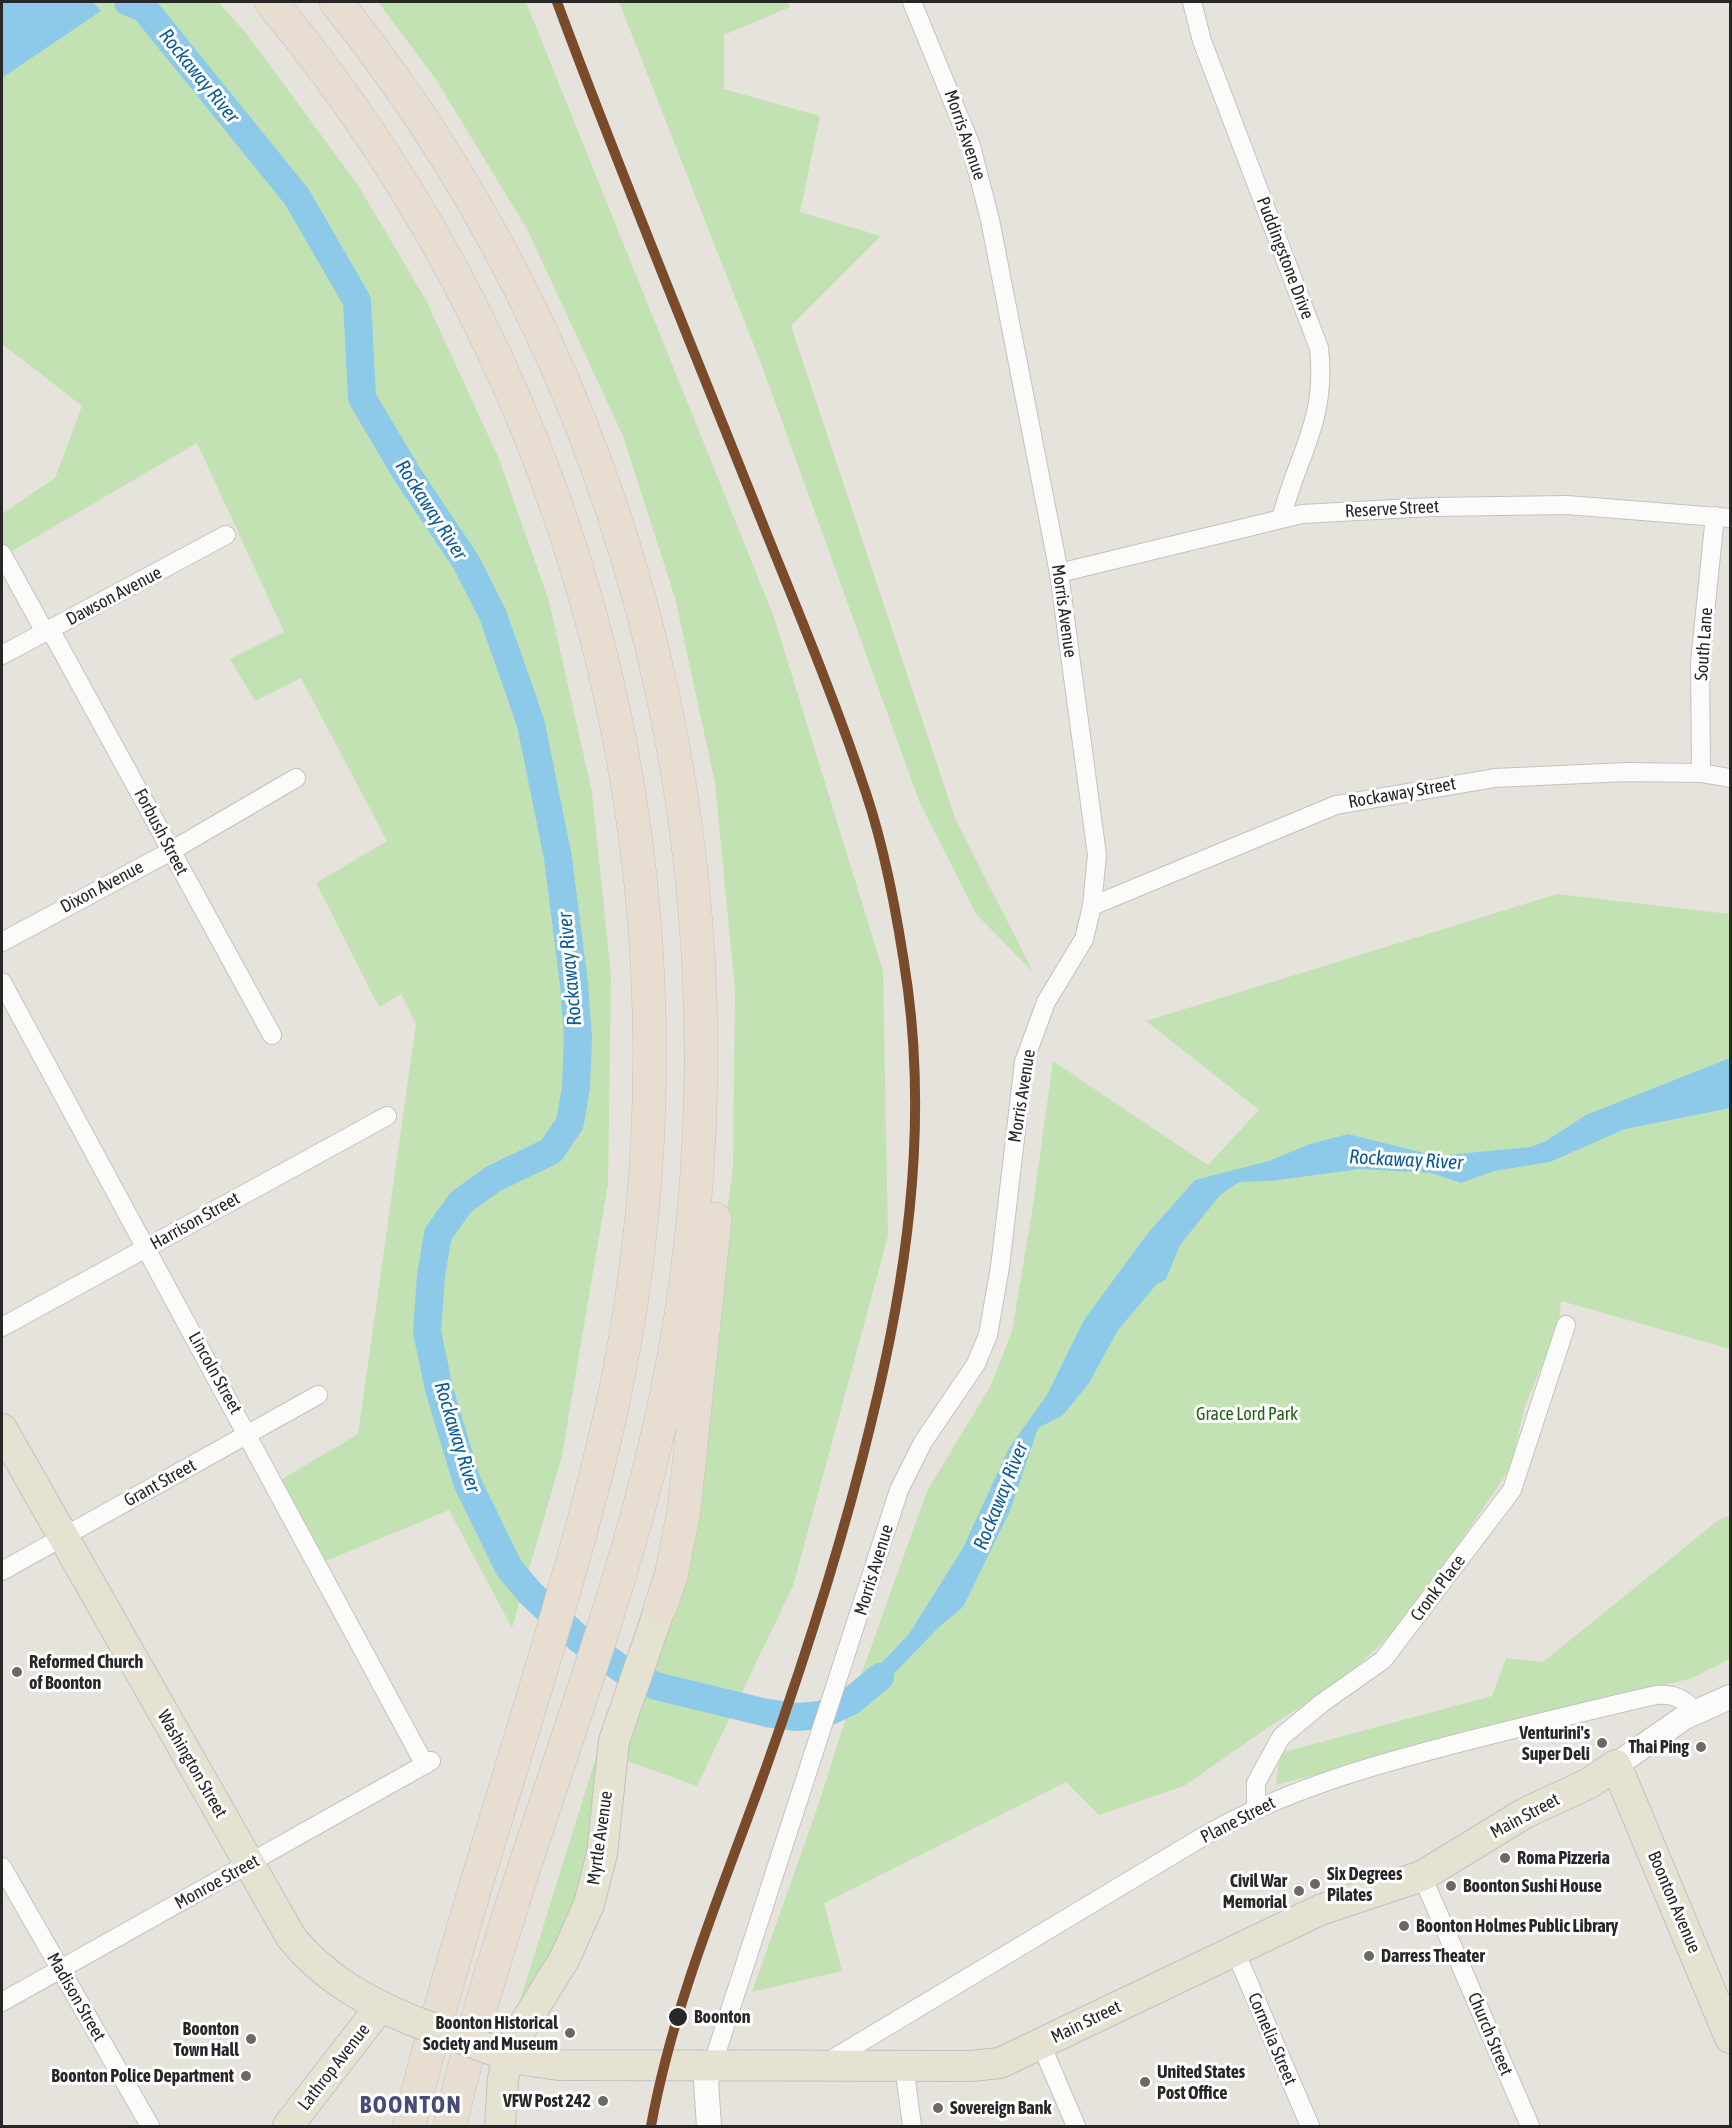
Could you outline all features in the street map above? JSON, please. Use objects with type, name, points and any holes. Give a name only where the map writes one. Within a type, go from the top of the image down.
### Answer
[{"type":"highway","points":[[271,2],[345,97],[407,190],[488,340],[533,444],[572,551],[603,659],[627,772],[648,951],[651,1052],[647,1166],[635,1279],[618,1380],[589,1503],[409,2127]]},
{"type":"highway","points":[[336,2],[386,68],[431,134],[479,214],[534,318],[601,480],[652,646],[692,792],[706,865],[714,935],[720,1054],[714,1228],[684,1510],[671,1576],[657,1616]]},
{"type":"highway","points":[[450,2127],[488,1984],[638,1514],[666,1401],[687,1274],[701,1112],[701,995],[693,879],[677,763],[652,646]]},
{"type":"highway","points":[[397,2127],[451,1975]]},
{"type":"main road","name":"Washington Street","points":[[2,1429],[279,1918],[305,1954],[341,1983],[380,2007]]},
{"type":"main road","name":"Myrtle Avenue","points":[[500,2127],[502,2053],[521,2029],[565,1958],[589,1904],[602,1854],[609,1769],[622,1715],[642,1653],[657,1616]]},
{"type":"main road","name":"Main Street","points":[[380,2007],[502,2053],[558,2065],[986,2066],[1014,2058],[1320,1910],[1422,1876],[1525,1813],[1588,1784],[1616,1765]]},
{"type":"main road","name":"Boonton Avenue","points":[[1616,1765],[1731,2038]]},
{"type":"main road","name":"Lathrop Avenue","points":[[288,2127],[380,2007]]},
{"type":"street","name":"Morris Avenue","points":[[704,2066],[809,1774],[899,1490],[923,1442],[976,1364],[988,1335],[1000,1267],[1024,1062],[1046,1002],[1084,939],[1092,906],[1097,855],[1059,573],[980,175],[952,95],[912,2]]},
{"type":"street","name":"Puddingstone Drive","points":[[1191,2],[1202,41],[1319,348],[1321,379],[1318,411],[1281,519]]},
{"type":"street","name":"Reserve Street","points":[[1059,573],[1302,514],[1431,507],[1567,505],[1723,517]]},
{"type":"street","name":"South Lane","points":[[1701,773],[1700,662],[1723,517]]},
{"type":"street","name":"Dawson Avenue","points":[[2,655],[226,535]]},
{"type":"street","name":"Forbush Street","points":[[2,554],[48,631],[272,1035]]},
{"type":"street","name":"Rockaway Street","points":[[1092,906],[1336,806],[1495,777],[1627,772],[1701,773],[1731,778]]},
{"type":"street","name":"Dixon Avenue","points":[[2,942],[171,851],[296,778]]},
{"type":"street","name":"Lincoln Street","points":[[2,982],[428,1763]]},
{"type":"street","name":"Harrison Street","points":[[2,1327],[387,1116]]},
{"type":"street","name":"Cronk Place","points":[[1256,1808],[1256,1783],[1281,1737],[1322,1703],[1383,1660],[1512,1490],[1566,1325]]},
{"type":"street","name":"Grant Street","points":[[2,1571],[318,1395]]},
{"type":"street","name":"Plane Street","points":[[821,2065],[1204,1836],[1256,1808],[1319,1784],[1417,1754],[1656,1695],[1670,1694],[1686,1701],[1695,1712]]},
{"type":"street","name":"Main Street","points":[[1616,1765],[1695,1712],[1731,1697]]},
{"type":"street","name":"Monroe Street","points":[[2,2002],[428,1763]]},
{"type":"street","name":"Madison Street","points":[[2,1867],[150,2127]]},
{"type":"street","name":"Church Street","points":[[1422,1876],[1530,2127]]},
{"type":"street","name":"Cornelia Street","points":[[1235,1951],[1310,2127]]},
{"type":"street","points":[[1041,2044],[1076,2127]]},
{"type":"street","points":[[904,2065],[912,2127]]},
{"type":"street","points":[[704,2066],[709,2127]]},
{"type":"green space","points":[[93,2],[218,2],[246,33],[358,185],[426,300],[499,459],[549,601],[592,792],[611,975],[608,1184],[562,1456],[512,1628],[449,1510],[314,1566],[272,1485],[358,1434],[416,1024],[401,994],[379,1007],[316,883],[387,841],[301,678],[255,701],[230,659],[284,632],[197,443],[2,557],[2,514],[55,478],[82,406],[2,344],[2,78],[100,11]]},
{"type":"green space","points":[[378,2],[526,2],[774,617],[883,971],[888,1236],[793,1586],[697,1786],[610,1755],[584,1911],[514,2020],[681,1485],[709,1359],[733,1165],[735,990],[715,783],[675,598],[623,436],[527,229],[435,78]]},
{"type":"green space","points":[[619,2],[788,2],[790,7],[724,35],[724,89],[820,116],[800,212],[881,236],[791,326],[955,818],[1033,972],[976,914],[919,801],[762,366]]},
{"type":"green space","name":"Grace Lord Park","points":[[1557,894],[1730,914],[1730,1349],[1561,1301],[1559,1323],[1524,1409],[1511,1467],[1408,1619],[1338,1684],[1270,1726],[1184,1786],[1099,1815],[1066,1782],[824,1903],[842,1971],[752,1992],[818,1806],[847,1714],[927,1491],[991,1385],[1012,1331],[1033,1205],[1053,1061],[1208,1165],[1259,1110],[1146,1021]]},
{"type":"green space","points":[[1730,1516],[1730,1659],[1692,1678],[1276,1785],[1280,1753],[1492,1696],[1506,1658],[1543,1662],[1721,1518]]},
{"type":"water","points":[[2,2],[93,2],[101,11],[2,78]]},
{"type":"water","points":[[1730,1058],[1730,1108],[1625,1129],[1550,1162],[1494,1171],[1461,1183],[1431,1173],[1360,1169],[1271,1181],[1239,1182],[1220,1195],[1180,1245],[1166,1279],[1156,1285],[1118,1330],[1089,1383],[1063,1415],[1038,1428],[1010,1511],[963,1607],[939,1627],[883,1685],[847,1714],[858,1681],[878,1667],[909,1634],[963,1548],[1009,1448],[1047,1395],[1084,1320],[1148,1233],[1195,1180],[1269,1161],[1310,1144],[1348,1134],[1436,1156],[1531,1147],[1546,1141],[1586,1115]]},
{"type":"waterway","name":"Rockaway River","points":[[128,2],[144,8],[297,197],[357,301],[362,398],[407,474],[466,562],[493,615],[531,724],[558,858],[574,984],[578,1038],[576,1087],[570,1123],[551,1151],[493,1179],[461,1202],[438,1234],[431,1276],[427,1332],[439,1389],[467,1482],[509,1568],[530,1593],[579,1639],[629,1674],[656,1686],[767,1713],[797,1717],[821,1715],[851,1701],[880,1677]]},
{"type":"transit line","points":[[557,2],[855,760],[880,841],[892,891],[908,990],[913,1045],[914,1154],[910,1208],[894,1316],[871,1423],[837,1552],[796,1681],[686,1988],[661,2079],[651,2126]]},
{"type":"place","name":"Reformed Church of Boonton","points":[[17,1672]]},
{"type":"place","name":"Venturini's Super Deli","points":[[1602,1743]]},
{"type":"place","name":"Thai Ping","points":[[1701,1747]]},
{"type":"place","name":"Roma Pizzeria","points":[[1505,1858]]},
{"type":"place","name":"Six Degrees Pilates","points":[[1315,1884]]},
{"type":"place","name":"Boonton Sushi House","points":[[1451,1886]]},
{"type":"place","name":"Civil War Memorial","points":[[1299,1891]]},
{"type":"place","name":"Boonton Holmes Public Library","points":[[1404,1926]]},
{"type":"place","name":"Darress Theater","points":[[1369,1956]]},
{"type":"place","name":"Boonton","points":[[678,2017]]},
{"type":"place","name":"Boonton Historical Society and Museum","points":[[570,2033]]},
{"type":"place","name":"Boonton Town Hall","points":[[251,2039]]},
{"type":"place","name":"Boonton Police Department","points":[[246,2076]]},
{"type":"place","name":"United States Post Office","points":[[1145,2082]]},
{"type":"place","name":"VFW Post 242","points":[[603,2101]]},
{"type":"place","name":"Sovereign Bank","points":[[938,2108]]},
{"type":"district","name":"BOONTON","points":[[411,2105]]}]
